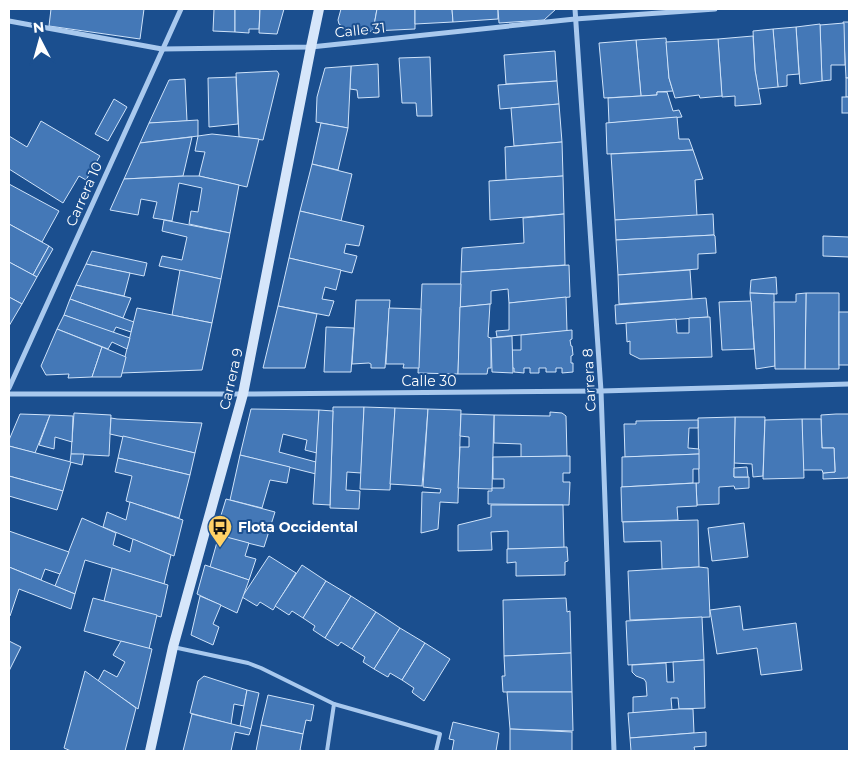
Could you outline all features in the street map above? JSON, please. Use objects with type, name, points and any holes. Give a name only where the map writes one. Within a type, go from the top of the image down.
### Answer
[{"type":"main road","name":"Carrera 9","points":[[150,751],[174,646],[243,394],[319,9]]},
{"type":"street","name":"Carrera 10","points":[[9,388],[180,9]]},
{"type":"street","name":"Carrera 8","points":[[574,9],[601,391],[614,751]]},
{"type":"street","name":"Calle 31","points":[[9,21],[162,49],[311,47],[575,19],[715,9]]},
{"type":"street","name":"Calle 30","points":[[9,394],[601,391],[849,384]]},
{"type":"lane","points":[[174,646],[261,668],[334,704],[440,734],[436,751]]},
{"type":"lane","points":[[327,751],[334,704]]},
{"type":"building","points":[[51,9],[144,9],[140,39],[49,26]]},
{"type":"building","points":[[214,9],[235,9],[235,32],[213,31]]},
{"type":"building","points":[[235,9],[260,9],[259,29],[249,29],[249,33],[235,32]]},
{"type":"building","points":[[260,9],[284,9],[277,34],[259,33]]},
{"type":"building","points":[[341,9],[377,9],[373,31],[351,32],[339,24],[338,20]]},
{"type":"building","points":[[377,9],[415,9],[415,29],[373,31]]},
{"type":"building","points":[[415,9],[452,9],[453,22],[415,24]]},
{"type":"building","points":[[452,9],[498,9],[498,19],[453,22]]},
{"type":"building","points":[[498,9],[556,9],[544,20],[499,23]]},
{"type":"building","points":[[843,22],[849,22],[849,78],[846,78]]},
{"type":"building","points":[[844,23],[845,65],[831,65],[831,80],[822,81],[820,25]]},
{"type":"building","points":[[820,24],[822,81],[800,84],[796,27]]},
{"type":"building","points":[[796,27],[799,74],[787,75],[787,86],[778,87],[773,29]]},
{"type":"building","points":[[773,29],[778,87],[758,89],[753,31]]},
{"type":"building","points":[[753,36],[755,70],[761,104],[735,106],[735,96],[722,97],[718,39]]},
{"type":"building","points":[[666,38],[669,78],[673,91],[641,96],[636,40]]},
{"type":"building","points":[[718,39],[722,96],[700,98],[699,95],[675,98],[669,78],[666,42]]},
{"type":"building","points":[[636,40],[641,96],[604,98],[599,43]]},
{"type":"building","points":[[555,51],[557,81],[506,84],[504,55]]},
{"type":"building","points":[[430,57],[432,116],[417,116],[416,103],[402,103],[399,58]]},
{"type":"building","points":[[378,64],[379,97],[358,98],[357,90],[350,89],[351,66]]},
{"type":"building","points":[[351,66],[348,128],[316,122],[317,97],[325,68]]},
{"type":"building","points":[[277,71],[279,74],[263,140],[239,137],[236,73]]},
{"type":"building","points":[[236,77],[238,124],[209,127],[208,78]]},
{"type":"building","points":[[846,78],[849,78],[849,97],[846,97]]},
{"type":"building","points":[[185,79],[187,121],[149,123],[169,80]]},
{"type":"building","points":[[557,81],[559,104],[500,109],[498,85]]},
{"type":"building","points":[[657,92],[667,92],[673,111],[679,110],[682,117],[609,123],[608,98],[657,95]]},
{"type":"building","points":[[842,97],[849,97],[849,113],[842,113]]},
{"type":"building","points":[[114,99],[127,107],[108,141],[95,134]]},
{"type":"building","points":[[559,104],[562,142],[514,146],[511,108]]},
{"type":"building","points":[[677,117],[679,139],[689,139],[693,150],[607,154],[606,123]]},
{"type":"building","points":[[198,120],[198,136],[140,143],[149,123]]},
{"type":"building","points":[[41,121],[100,156],[86,180],[79,176],[63,203],[9,169],[9,136],[27,147]]},
{"type":"building","points":[[321,123],[348,128],[338,170],[312,164]]},
{"type":"building","points":[[212,134],[259,139],[247,187],[199,176],[205,152],[195,151],[198,136]]},
{"type":"building","points":[[192,137],[183,176],[124,179],[140,143]]},
{"type":"building","points":[[562,142],[563,176],[506,180],[505,147]]},
{"type":"building","points":[[693,150],[703,179],[695,180],[697,216],[615,220],[611,154]]},
{"type":"building","points":[[312,164],[352,174],[341,221],[300,211]]},
{"type":"building","points":[[199,176],[239,185],[230,233],[189,224],[191,211],[198,212],[202,188],[179,183],[172,221],[153,218],[157,202],[141,199],[138,215],[110,210],[124,179]]},
{"type":"building","points":[[563,176],[564,214],[490,220],[489,181]]},
{"type":"building","points":[[9,184],[59,211],[42,242],[9,224]]},
{"type":"building","points":[[300,211],[364,226],[359,246],[346,244],[344,253],[357,256],[352,273],[289,258]]},
{"type":"building","points":[[564,214],[565,265],[461,272],[462,248],[524,243],[523,218]]},
{"type":"building","points":[[713,214],[714,235],[616,240],[615,220]]},
{"type":"building","points":[[164,220],[230,233],[221,279],[159,266],[162,256],[182,260],[187,237],[162,231]]},
{"type":"building","points":[[9,224],[49,246],[33,275],[9,262]]},
{"type":"building","points":[[714,235],[716,253],[698,254],[698,269],[618,275],[616,240]]},
{"type":"building","points":[[823,236],[849,237],[849,257],[823,256]]},
{"type":"building","points":[[49,246],[53,249],[37,277],[33,275]]},
{"type":"building","points":[[92,251],[147,263],[144,276],[86,264]]},
{"type":"building","points":[[289,258],[341,270],[336,290],[325,287],[322,299],[334,301],[329,316],[278,306]]},
{"type":"building","points":[[9,262],[37,277],[22,304],[9,297]]},
{"type":"building","points":[[86,264],[130,273],[124,296],[76,285]]},
{"type":"building","points":[[569,265],[570,297],[509,303],[508,289],[491,291],[491,304],[460,307],[461,272]]},
{"type":"building","points":[[180,270],[221,279],[212,323],[172,315]]},
{"type":"building","points":[[690,270],[692,299],[619,304],[618,275]]},
{"type":"building","points":[[776,277],[777,294],[750,293],[751,280]]},
{"type":"building","points":[[422,284],[461,284],[458,374],[418,373]]},
{"type":"building","points":[[76,285],[131,298],[123,318],[70,299]]},
{"type":"building","points":[[750,293],[774,294],[775,366],[756,369]]},
{"type":"building","points":[[806,293],[839,293],[839,369],[805,369]]},
{"type":"building","points":[[806,293],[805,369],[775,369],[774,302],[796,302],[796,294]]},
{"type":"building","points":[[9,297],[22,304],[9,326]]},
{"type":"building","points":[[566,297],[567,331],[497,337],[496,331],[509,330],[509,303]]},
{"type":"building","points":[[706,298],[708,317],[616,324],[615,305]]},
{"type":"building","points":[[70,299],[134,322],[131,332],[116,327],[113,333],[64,315]]},
{"type":"building","points":[[356,300],[390,300],[385,368],[371,368],[369,363],[352,364]]},
{"type":"building","points":[[751,301],[754,349],[722,350],[719,302]]},
{"type":"building","points":[[490,304],[488,337],[491,338],[491,368],[488,368],[487,374],[458,374],[460,307]]},
{"type":"building","points":[[278,306],[317,314],[305,368],[263,368]]},
{"type":"building","points":[[137,308],[212,323],[202,370],[121,373]]},
{"type":"building","points":[[389,308],[421,309],[419,368],[403,368],[404,364],[386,364]]},
{"type":"building","points":[[839,312],[849,312],[849,365],[839,365]]},
{"type":"building","points":[[64,315],[130,338],[127,349],[112,342],[108,349],[57,329]]},
{"type":"building","points":[[710,317],[712,357],[640,359],[630,354],[630,341],[627,342],[626,323],[676,319],[677,333],[689,333],[689,318]]},
{"type":"building","points":[[326,327],[354,328],[351,372],[324,372]]},
{"type":"building","points":[[57,329],[102,347],[92,377],[68,378],[69,374],[46,375],[41,366]]},
{"type":"building","points":[[572,330],[572,339],[570,340],[573,355],[571,356],[571,363],[573,363],[573,372],[562,373],[562,368],[556,368],[556,372],[546,372],[546,368],[539,368],[539,373],[530,373],[530,368],[524,368],[524,373],[514,372],[514,368],[512,368],[512,350],[521,350],[521,335]]},
{"type":"building","points":[[512,336],[513,373],[492,372],[491,338]]},
{"type":"building","points":[[102,347],[126,357],[121,377],[92,377]]},
{"type":"building","points":[[333,407],[364,407],[361,473],[347,472],[346,490],[360,491],[359,509],[330,508]]},
{"type":"building","points":[[364,407],[395,408],[390,490],[360,489]]},
{"type":"building","points":[[395,408],[428,409],[422,486],[390,484]]},
{"type":"building","points":[[251,409],[319,410],[317,453],[305,450],[307,440],[283,434],[279,452],[316,462],[316,474],[240,455]]},
{"type":"building","points":[[428,409],[461,410],[458,503],[440,502],[438,529],[421,533],[422,492],[440,493],[441,489],[423,487]]},
{"type":"building","points":[[319,410],[333,411],[330,505],[313,504]]},
{"type":"building","points":[[550,412],[562,413],[566,416],[567,456],[521,457],[521,444],[494,443],[494,415],[550,416]]},
{"type":"building","points":[[74,413],[111,415],[109,456],[71,454]]},
{"type":"building","points":[[20,414],[50,415],[35,453],[9,446],[9,440]]},
{"type":"building","points":[[461,414],[494,415],[492,489],[458,488],[460,447],[469,447],[469,437],[460,436]]},
{"type":"building","points":[[849,414],[848,478],[823,479],[823,473],[835,472],[835,468],[834,448],[822,448],[821,415]]},
{"type":"building","points":[[50,415],[73,416],[72,442],[55,437],[54,449],[39,445]]},
{"type":"building","points":[[735,417],[765,417],[763,476],[753,477],[752,464],[734,463]]},
{"type":"building","points":[[735,417],[734,477],[749,477],[749,488],[719,487],[719,504],[697,505],[696,483],[699,483],[698,418]]},
{"type":"building","points":[[111,418],[202,423],[195,453],[110,434]]},
{"type":"building","points":[[802,419],[821,419],[822,448],[834,448],[835,472],[823,473],[822,470],[803,470]]},
{"type":"building","points":[[802,419],[804,478],[763,479],[765,420]]},
{"type":"building","points":[[698,420],[698,428],[689,428],[688,448],[699,449],[699,454],[625,457],[624,424],[636,424],[636,421]]},
{"type":"building","points":[[123,436],[195,453],[190,475],[118,458]]},
{"type":"building","points":[[9,446],[71,462],[63,491],[9,476]]},
{"type":"building","points":[[71,454],[84,454],[82,465],[70,462]]},
{"type":"building","points":[[699,454],[699,469],[693,469],[693,483],[622,487],[622,457]]},
{"type":"building","points":[[240,455],[290,467],[287,483],[270,480],[262,508],[230,500]]},
{"type":"building","points":[[570,456],[570,473],[563,473],[563,482],[570,482],[569,505],[488,504],[488,491],[492,491],[492,488],[504,488],[504,479],[493,479],[493,457]]},
{"type":"building","points":[[118,458],[190,475],[179,518],[126,501],[132,476],[115,472]]},
{"type":"building","points":[[747,467],[748,477],[734,477],[734,468]]},
{"type":"building","points":[[9,476],[63,491],[57,510],[9,496]]},
{"type":"building","points":[[696,483],[697,506],[677,507],[678,520],[622,522],[621,487]]},
{"type":"building","points":[[226,499],[275,512],[264,547],[215,535]]},
{"type":"building","points":[[130,502],[183,520],[174,556],[103,527],[107,512],[126,520]]},
{"type":"building","points":[[491,505],[563,505],[564,548],[508,549],[508,531],[491,532],[492,550],[458,551],[458,525],[491,517]]},
{"type":"building","points":[[82,518],[116,533],[113,545],[130,552],[133,539],[171,555],[164,584],[85,560],[75,594],[55,586]]},
{"type":"building","points":[[698,520],[699,567],[662,569],[661,541],[624,542],[623,522]]},
{"type":"building","points":[[744,523],[748,557],[712,561],[708,528]]},
{"type":"building","points":[[9,531],[69,552],[60,574],[45,569],[41,580],[9,567]]},
{"type":"building","points":[[219,535],[249,543],[245,556],[256,559],[249,580],[210,567]]},
{"type":"building","points":[[567,547],[568,561],[565,562],[565,575],[516,576],[516,562],[507,563],[507,549]]},
{"type":"building","points":[[269,556],[296,573],[273,610],[260,602],[257,606],[242,597]]},
{"type":"building","points":[[205,565],[249,580],[237,613],[197,594]]},
{"type":"building","points":[[302,565],[326,581],[303,618],[292,611],[289,615],[275,606]]},
{"type":"building","points":[[9,567],[75,594],[71,609],[19,589],[9,616]]},
{"type":"building","points":[[112,568],[168,585],[161,617],[104,601]]},
{"type":"building","points":[[708,568],[710,617],[630,620],[628,571]]},
{"type":"building","points":[[326,581],[351,596],[325,638],[313,630],[315,626],[303,618]]},
{"type":"building","points":[[200,596],[221,605],[213,624],[219,627],[213,645],[191,635]]},
{"type":"building","points":[[351,596],[376,612],[352,649],[341,642],[338,646],[325,638]]},
{"type":"building","points":[[93,598],[157,615],[149,649],[84,631]]},
{"type":"building","points":[[566,598],[567,612],[570,611],[571,653],[504,656],[503,600]]},
{"type":"building","points":[[740,606],[743,630],[796,623],[802,670],[761,675],[757,648],[717,654],[710,610]]},
{"type":"building","points":[[376,612],[400,628],[374,669],[363,662],[365,657],[352,649]]},
{"type":"building","points":[[702,617],[704,660],[628,665],[626,621]]},
{"type":"building","points":[[400,628],[425,643],[402,680],[390,673],[388,677],[374,669]]},
{"type":"building","points":[[9,641],[21,647],[9,671]]},
{"type":"building","points":[[121,641],[152,649],[138,709],[98,681],[104,670],[117,677],[125,662],[113,655]]},
{"type":"building","points":[[425,643],[450,659],[424,701],[412,692],[414,688],[402,680]]},
{"type":"building","points":[[571,653],[572,692],[503,692],[502,676],[505,676],[504,656]]},
{"type":"building","points":[[704,660],[705,708],[679,709],[678,698],[671,698],[672,710],[633,713],[633,697],[647,696],[646,682],[632,672],[632,665],[666,663],[667,682],[674,682],[673,662]]},
{"type":"building","points":[[85,671],[136,708],[125,751],[71,751],[64,748]]},
{"type":"building","points":[[204,676],[247,690],[244,706],[234,704],[231,724],[190,713],[198,681]]},
{"type":"building","points":[[247,690],[259,693],[251,729],[240,726]]},
{"type":"building","points":[[507,692],[572,692],[573,731],[510,729]]},
{"type":"building","points":[[268,695],[314,705],[311,721],[306,720],[303,734],[261,725]]},
{"type":"building","points":[[693,709],[694,733],[630,738],[628,713]]},
{"type":"building","points":[[192,714],[251,729],[249,735],[235,732],[231,751],[183,751]]},
{"type":"building","points":[[453,722],[499,733],[496,751],[452,751],[454,740],[449,739]]},
{"type":"building","points":[[261,725],[303,734],[300,750],[304,751],[256,751]]},
{"type":"building","points":[[510,729],[572,732],[572,751],[510,751]]},
{"type":"building","points":[[706,732],[706,746],[694,747],[695,751],[631,751],[630,738]]},
{"type":"place","name":"Flota Occidental","points":[[220,548]]}]
